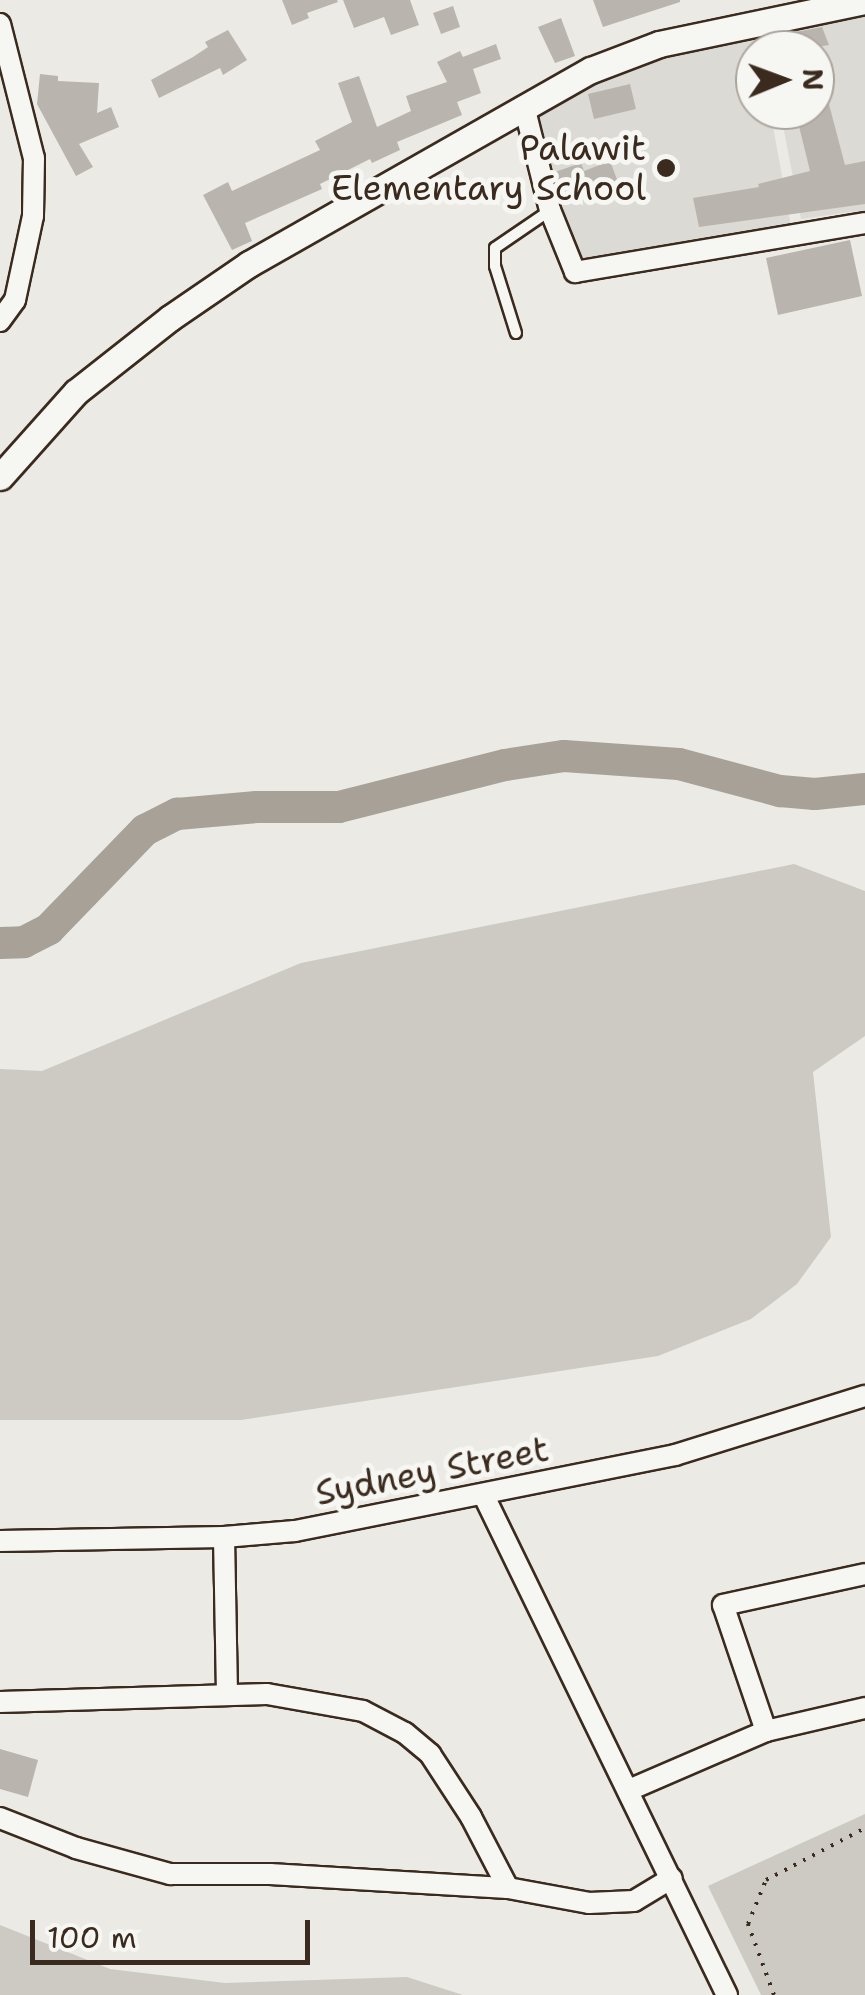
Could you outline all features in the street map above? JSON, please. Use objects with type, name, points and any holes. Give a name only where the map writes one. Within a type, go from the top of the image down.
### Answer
[{"type":"street","points":[[0,477],[76,392],[158,326],[249,264],[524,106],[591,70],[658,44],[865,1]]},
{"type":"street","points":[[0,24],[34,158],[33,216],[26,250],[15,300],[0,321]]},
{"type":"street","points":[[524,106],[550,210],[575,272],[865,224]]},
{"type":"street","name":"Sydney Street","points":[[0,1540],[224,1537],[294,1531],[675,1455],[865,1396]]},
{"type":"street","points":[[484,1496],[727,1995]]},
{"type":"street","points":[[224,1537],[227,1695]]},
{"type":"street","points":[[766,1730],[722,1605],[865,1574]]},
{"type":"street","points":[[0,1702],[227,1695],[321,1700],[363,1711],[405,1734],[430,1754],[508,1888]]},
{"type":"street","points":[[629,1790],[766,1730],[865,1708]]},
{"type":"street","points":[[0,1818],[76,1848],[170,1874],[270,1874],[508,1888],[589,1903],[634,1901],[672,1878]]},
{"type":"lane","points":[[516,333],[495,266],[495,248],[550,210]]},
{"type":"path","points":[[774,1995],[748,1924],[766,1880],[865,1828]]},
{"type":"shaded area","points":[[865,6],[865,210],[801,219],[784,130],[835,130],[835,30],[769,30]]},
{"type":"shaded area","name":"Palawit Elementary School","points":[[735,38],[735,130],[774,130],[791,226],[580,265],[534,109],[650,55]]},
{"type":"shaded area","points":[[794,864],[865,891],[865,1036],[813,1072],[831,1237],[797,1284],[751,1319],[658,1356],[241,1420],[0,1420],[0,1069],[42,1071],[301,963]]},
{"type":"shaded area","points":[[865,1814],[865,1995],[761,1995],[708,1886]]},
{"type":"shaded area","points":[[0,1925],[110,1969],[225,1983],[407,1977],[463,1995],[0,1995]]},
{"type":"building","points":[[282,0],[338,2],[307,13],[309,18],[292,25]]},
{"type":"building","points":[[343,0],[410,0],[419,25],[391,35],[384,17],[354,28]]},
{"type":"building","points":[[593,0],[680,0],[680,2],[603,27]]},
{"type":"building","points":[[453,6],[460,27],[441,34],[433,13]]},
{"type":"building","points":[[561,18],[575,56],[555,63],[538,27]]},
{"type":"building","points":[[228,30],[247,60],[223,75],[220,68],[159,98],[151,80],[193,57],[208,47],[205,42]]},
{"type":"building","points":[[496,44],[501,59],[473,69],[481,93],[457,102],[462,115],[397,142],[400,150],[372,163],[370,159],[320,184],[322,189],[245,223],[252,241],[232,250],[203,195],[228,182],[232,191],[320,150],[315,141],[352,122],[338,83],[359,76],[377,127],[411,111],[406,96],[447,82],[437,62],[460,51],[463,57]]},
{"type":"building","points":[[40,74],[58,76],[58,81],[99,83],[97,113],[111,107],[119,127],[79,144],[93,167],[76,176],[37,104]]},
{"type":"building","points":[[630,84],[636,109],[594,119],[588,94]]},
{"type":"building","points":[[835,127],[845,165],[865,161],[865,204],[699,227],[693,198],[759,187],[758,184],[810,171],[800,130]]},
{"type":"building","points":[[610,161],[618,182],[562,198],[555,172],[581,163],[584,171]]},
{"type":"building","points":[[850,240],[862,296],[778,315],[766,258]]},
{"type":"building","points":[[0,1749],[38,1760],[28,1797],[0,1789]]},
{"type":"waterway","points":[[0,943],[24,942],[49,929],[145,830],[177,814],[257,807],[339,807],[505,765],[564,756],[679,764],[780,791],[815,794],[865,789]]},
{"type":"place","name":"Palawit Elementary School","points":[[666,168]]}]
